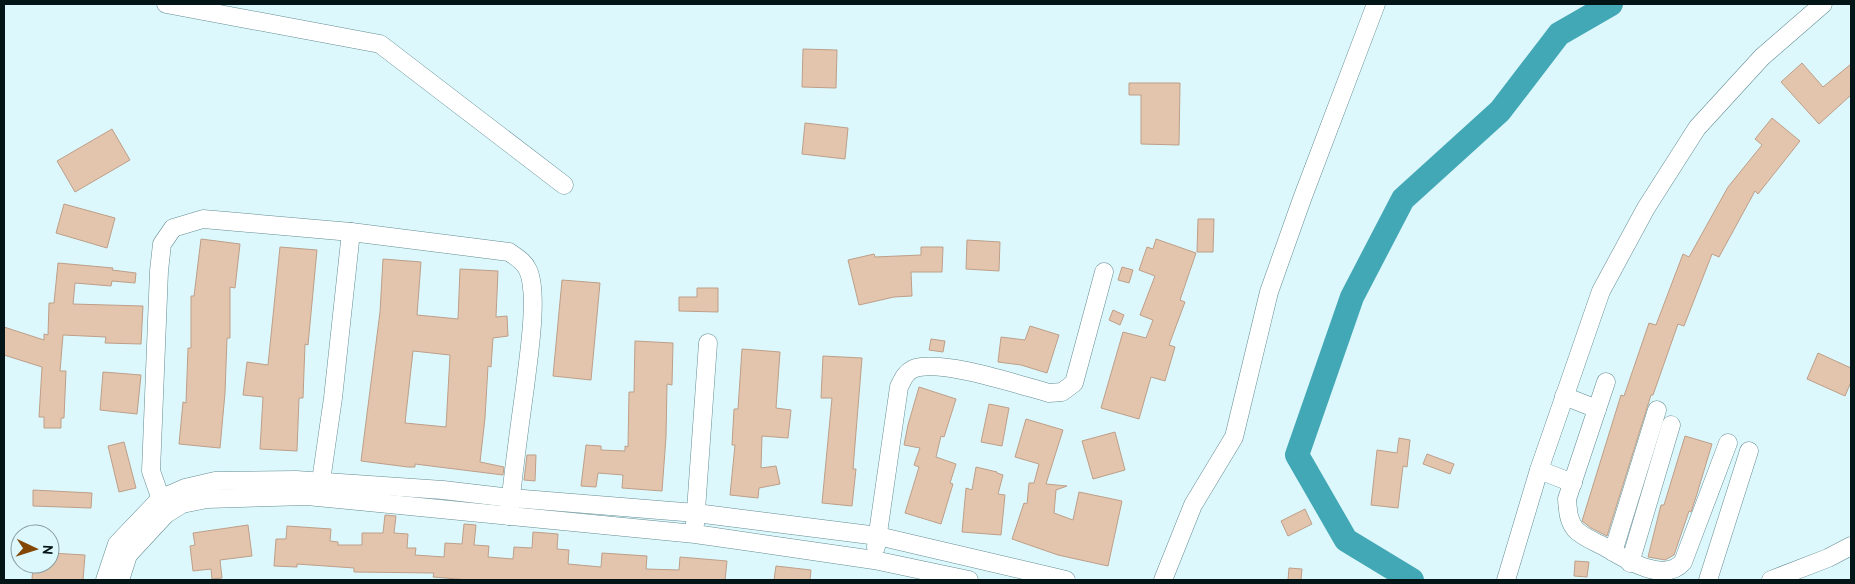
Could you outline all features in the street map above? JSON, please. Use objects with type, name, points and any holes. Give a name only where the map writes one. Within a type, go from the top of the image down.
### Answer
[{"type":"street","points":[[166,4],[380,44],[564,185]]},
{"type":"street","points":[[1163,580],[1193,505],[1234,437],[1269,292],[1376,4]]},
{"type":"street","points":[[1506,580],[1539,470],[1601,292],[1646,208],[1697,128],[1762,57],[1823,4]]},
{"type":"street","points":[[163,507],[151,471],[162,244],[173,228],[203,219],[350,232],[509,252],[521,260],[528,270],[532,285],[530,343],[509,516]]},
{"type":"street","points":[[321,481],[350,232]]},
{"type":"street","points":[[874,560],[899,386],[904,374],[914,369],[928,366],[950,367],[1049,393],[1062,392],[1074,382],[1104,272]]},
{"type":"street","points":[[695,534],[708,343]]},
{"type":"street","points":[[1606,382],[1568,499],[1568,511],[1570,522],[1576,531],[1630,563],[1650,571],[1672,572],[1678,569],[1691,542],[1728,443]]},
{"type":"street","points":[[1564,396],[1597,409]]},
{"type":"street","points":[[1613,552],[1657,410]]},
{"type":"street","points":[[1630,563],[1671,425]]},
{"type":"street","points":[[1708,580],[1749,451]]},
{"type":"street","points":[[1539,470],[1573,483]]},
{"type":"street","points":[[1717,473],[1740,480]]},
{"type":"street","points":[[1636,479],[1653,486]]},
{"type":"street","points":[[105,580],[117,544],[185,488],[215,481],[321,481],[696,512],[878,536],[1066,580]]},
{"type":"street","points":[[120,580],[128,555],[163,507],[207,499],[307,496],[695,534],[874,560],[964,580],[969,558]]},
{"type":"street","points":[[1691,542],[1718,550]]},
{"type":"street","points":[[1770,580],[1828,558],[1851,546]]},
{"type":"building","points":[[803,49],[837,50],[836,88],[802,87]]},
{"type":"building","points":[[1802,63],[1823,87],[1851,64],[1851,95],[1819,124],[1781,82]]},
{"type":"building","points":[[1129,83],[1180,83],[1179,145],[1141,144],[1141,95],[1129,95]]},
{"type":"building","points":[[1772,118],[1800,141],[1758,194],[1755,191],[1719,257],[1712,254],[1684,326],[1678,324],[1653,395],[1651,395],[1607,536],[1582,521],[1621,395],[1624,396],[1649,323],[1656,325],[1683,254],[1689,257],[1728,187],[1762,145],[1755,139]]},
{"type":"building","points":[[805,123],[848,128],[845,159],[802,154]]},
{"type":"building","points":[[112,129],[130,160],[75,192],[57,161]]},
{"type":"building","points":[[64,204],[115,218],[107,248],[56,233]]},
{"type":"building","points":[[1198,219],[1214,219],[1213,252],[1197,252]]},
{"type":"building","points":[[201,239],[240,244],[235,288],[230,287],[230,338],[227,338],[220,448],[179,444],[183,402],[186,403],[188,348],[191,348],[191,296],[194,296]]},
{"type":"building","points":[[1156,239],[1196,253],[1180,300],[1185,302],[1169,345],[1175,347],[1165,381],[1151,377],[1139,419],[1101,408],[1123,332],[1146,338],[1153,320],[1140,315],[1155,276],[1139,270],[1147,247],[1153,249]]},
{"type":"building","points":[[967,240],[1000,242],[999,271],[966,269]]},
{"type":"building","points":[[280,247],[317,250],[308,345],[305,344],[303,398],[299,398],[297,451],[260,449],[263,397],[243,395],[247,362],[268,365]]},
{"type":"building","points":[[921,247],[943,247],[942,272],[911,272],[912,296],[894,297],[859,305],[848,260],[874,254],[875,257],[921,255]]},
{"type":"building","points":[[383,259],[421,262],[417,315],[458,319],[460,269],[498,271],[496,317],[507,316],[508,336],[493,338],[491,367],[488,366],[480,462],[504,467],[503,475],[415,464],[415,467],[408,467],[361,461],[380,312]],"holes":[[[413,351],[450,355],[446,427],[405,423]]]},
{"type":"building","points":[[58,263],[113,268],[112,270],[136,273],[135,283],[112,281],[111,286],[75,283],[73,304],[143,306],[141,344],[105,343],[106,337],[63,335],[60,371],[66,371],[64,418],[61,418],[61,428],[44,428],[44,417],[39,417],[42,367],[4,355],[4,327],[44,340],[44,334],[48,335],[49,303],[54,303]]},
{"type":"building","points":[[1122,267],[1133,270],[1129,283],[1118,280]]},
{"type":"building","points":[[562,280],[600,283],[591,380],[553,376]]},
{"type":"building","points":[[697,288],[718,288],[718,312],[679,311],[679,297],[697,297]]},
{"type":"building","points":[[1113,310],[1124,315],[1120,325],[1109,320]]},
{"type":"building","points":[[1030,326],[1059,335],[1047,373],[1021,365],[998,362],[1001,337],[1025,340]]},
{"type":"building","points":[[931,339],[945,341],[943,352],[929,350]]},
{"type":"building","points":[[635,341],[673,343],[672,385],[667,384],[662,491],[622,488],[623,475],[598,473],[596,487],[581,486],[586,445],[601,446],[601,450],[625,451],[625,446],[628,447],[629,392],[634,392]]},
{"type":"building","points":[[742,349],[780,352],[776,408],[791,410],[788,438],[762,436],[761,468],[776,466],[780,484],[759,488],[758,498],[730,495],[735,445],[732,445],[734,409],[738,409]]},
{"type":"building","points":[[1818,353],[1851,368],[1851,382],[1845,396],[1807,379]]},
{"type":"building","points":[[823,356],[862,358],[852,506],[822,503],[832,398],[821,398]]},
{"type":"building","points":[[103,372],[141,375],[137,414],[100,410]]},
{"type":"building","points":[[919,387],[956,399],[944,437],[941,436],[936,457],[956,464],[950,483],[953,484],[941,524],[905,513],[919,467],[914,465],[920,448],[904,445]]},
{"type":"building","points":[[989,404],[1009,408],[1002,446],[981,442]]},
{"type":"building","points":[[1026,419],[1063,430],[1046,484],[1067,486],[1056,490],[1054,513],[1073,520],[1079,492],[1122,501],[1108,566],[1058,555],[1012,539],[1024,503],[1027,504],[1029,483],[1034,483],[1039,464],[1015,457]]},
{"type":"building","points":[[1115,432],[1125,470],[1093,479],[1082,441]]},
{"type":"building","points":[[1685,436],[1712,444],[1696,497],[1691,512],[1689,511],[1674,555],[1665,560],[1648,557],[1661,505],[1664,505]]},
{"type":"building","points":[[1399,438],[1410,440],[1407,467],[1403,466],[1398,508],[1371,505],[1377,450],[1397,453]]},
{"type":"building","points":[[124,442],[136,488],[119,492],[108,446]]},
{"type":"building","points":[[1427,454],[1454,464],[1450,474],[1423,464]]},
{"type":"building","points":[[527,455],[536,455],[535,481],[524,480]]},
{"type":"building","points":[[976,467],[1003,475],[998,494],[1005,495],[1001,535],[962,532],[966,488],[972,490]]},
{"type":"building","points":[[33,490],[92,493],[91,508],[33,506]]},
{"type":"building","points":[[1305,509],[1312,524],[1288,536],[1281,521]]},
{"type":"building","points":[[385,515],[396,516],[394,533],[408,534],[407,548],[416,548],[415,555],[444,557],[445,543],[462,544],[464,524],[476,525],[474,545],[489,546],[488,557],[513,559],[514,547],[532,548],[533,532],[558,534],[557,549],[569,550],[568,564],[601,567],[602,553],[647,556],[646,569],[679,570],[680,557],[727,561],[725,580],[469,580],[433,577],[434,573],[354,572],[354,568],[297,564],[297,567],[274,566],[276,539],[286,539],[287,526],[331,529],[330,541],[338,542],[338,545],[362,545],[362,533],[383,533]]},
{"type":"building","points":[[248,525],[252,556],[220,560],[222,578],[212,579],[211,569],[193,571],[190,546],[195,545],[193,533]]},
{"type":"building","points":[[60,554],[85,555],[83,580],[32,580],[32,574],[60,574]]},
{"type":"building","points":[[1575,561],[1589,562],[1587,577],[1574,576]]},
{"type":"building","points":[[776,566],[811,570],[810,580],[774,580]]},
{"type":"building","points":[[1289,568],[1302,569],[1301,580],[1288,580]]},
{"type":"waterway","points":[[1412,580],[1346,540],[1297,455],[1352,297],[1403,199],[1500,111],[1559,34],[1611,4]]}]
